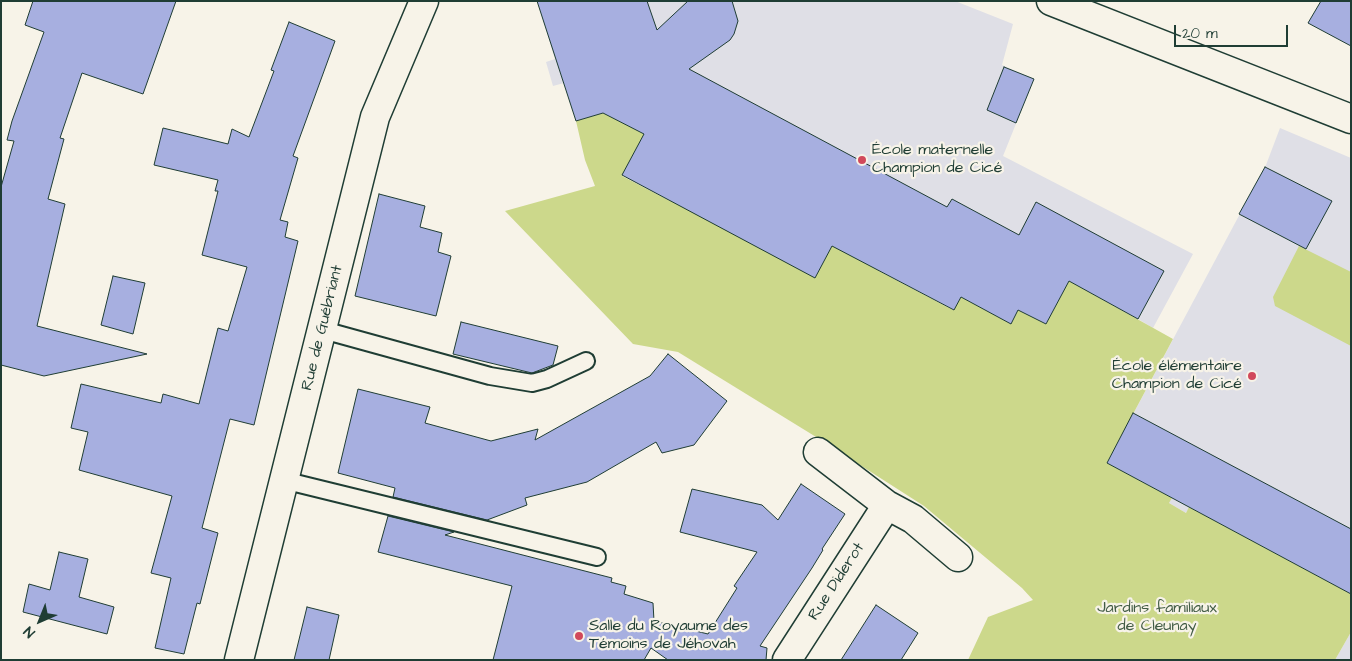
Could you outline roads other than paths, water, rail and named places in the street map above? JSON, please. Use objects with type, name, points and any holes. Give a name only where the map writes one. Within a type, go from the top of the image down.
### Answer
[{"type":"street","name":"Rue de Guébriant","points":[[239,660],[376,117],[424,1]]},
{"type":"street","points":[[1051,1],[1351,119]]},
{"type":"street","points":[[818,452],[887,505],[913,519],[958,557]]},
{"type":"street","name":"Rue Diderot","points":[[787,660],[887,505]]},
{"type":"lane","points":[[323,330],[490,376],[532,383],[548,380],[586,361]]},
{"type":"lane","points":[[283,480],[597,557]]},
{"type":"place","name":"École maternelle Champion de Cicé","points":[[862,160]]},
{"type":"place","name":"École élémentaire Champion de Cicé","points":[[1252,376]]},
{"type":"place","name":"Salle du Royaume des Témoins de Jéhovah","points":[[579,636]]},
{"type":"park label","name":"Jardins familiaux de Cleunay","points":[[1157,618]]}]
